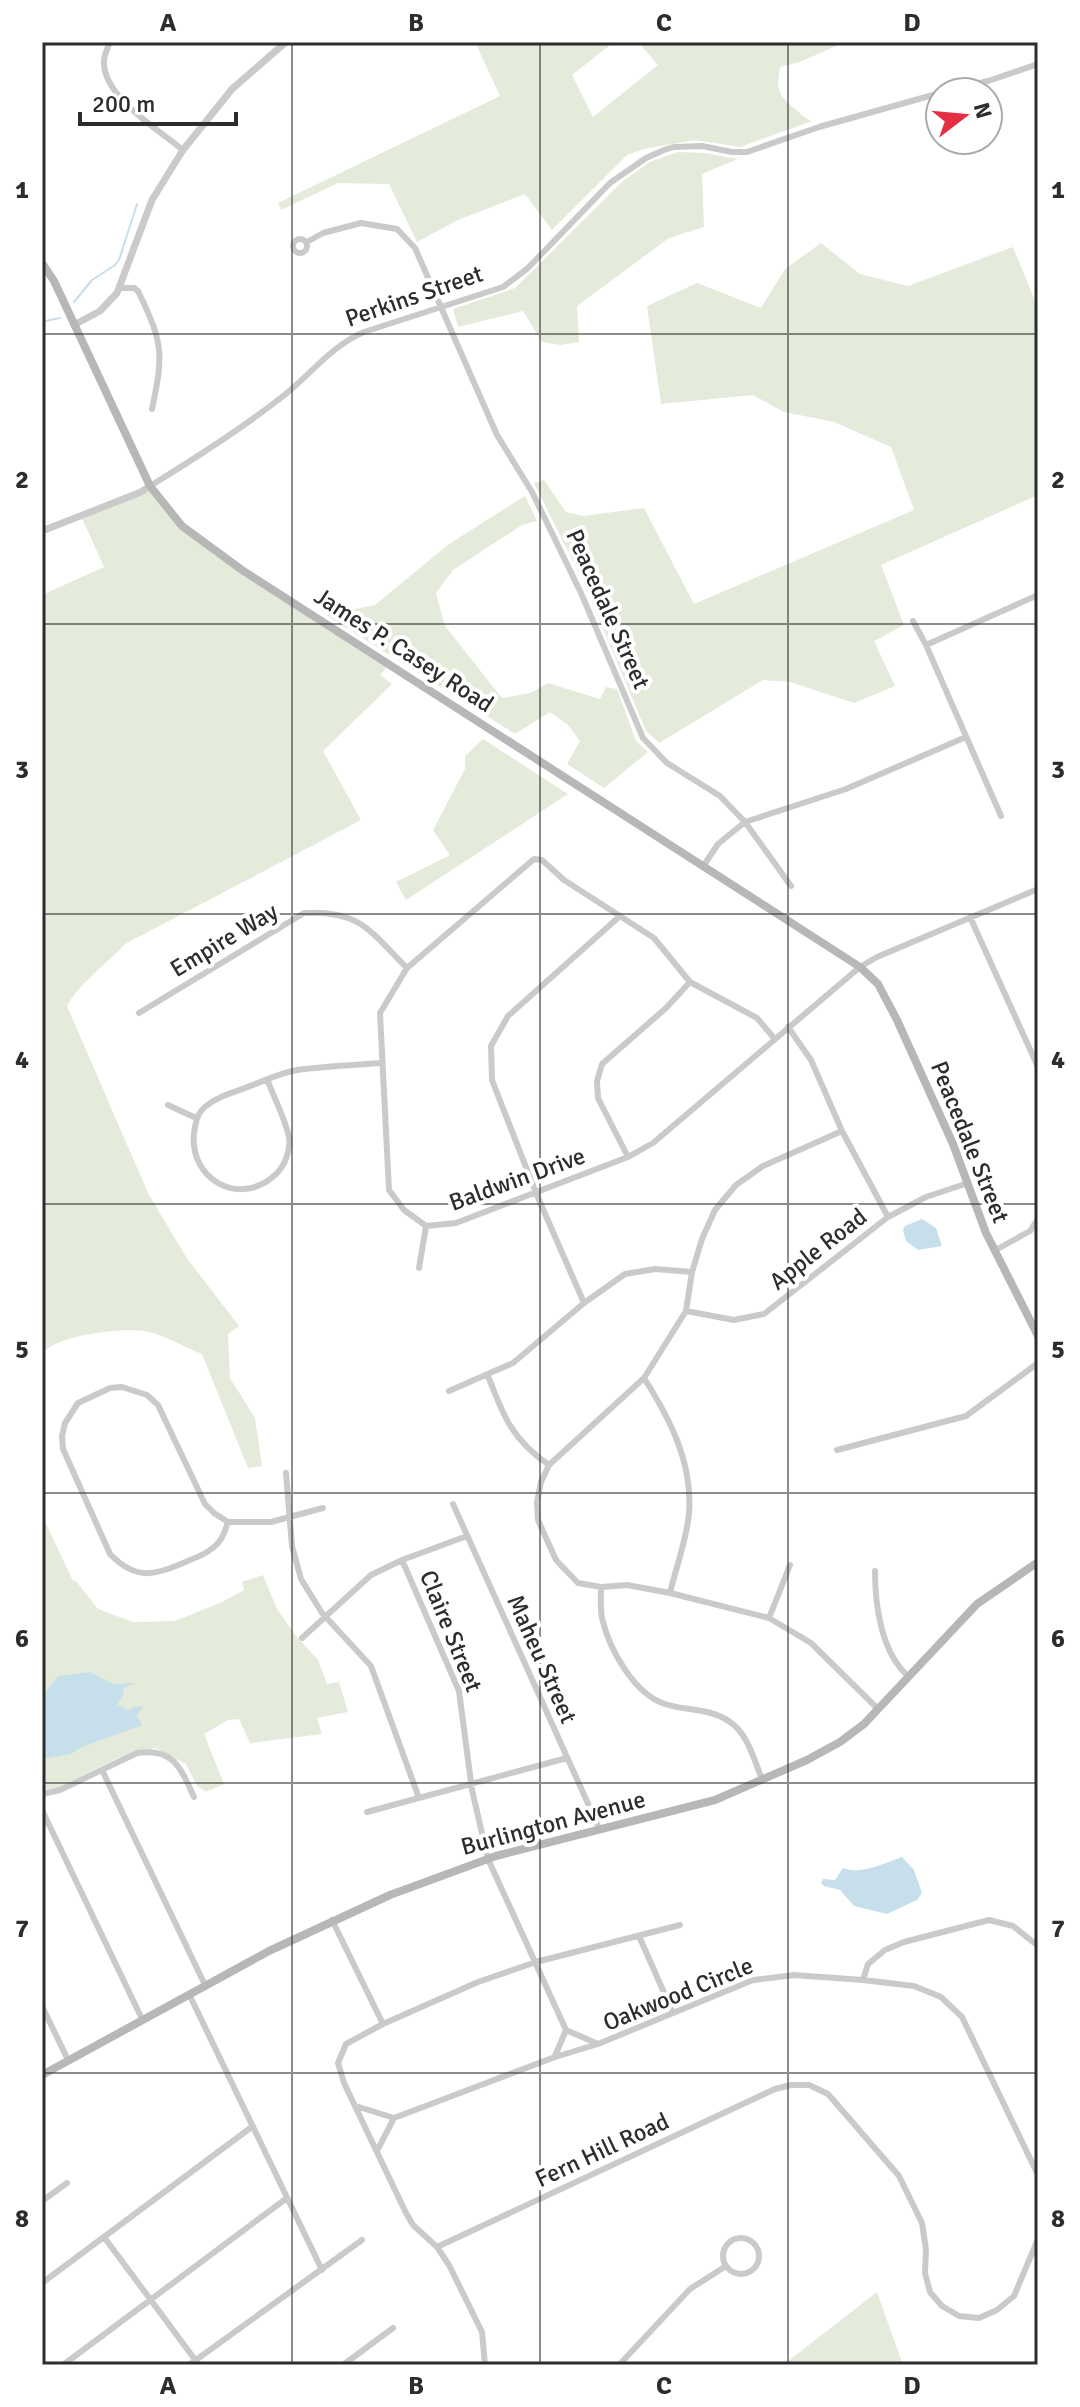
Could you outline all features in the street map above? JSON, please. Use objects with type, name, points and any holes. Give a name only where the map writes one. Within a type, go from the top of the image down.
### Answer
[{"type":"main road","name":"James P. Casey Road","points":[[42,263],[150,486],[182,526],[215,553],[860,967]]},
{"type":"main road","name":"Peacedale Street","points":[[860,967],[878,984],[897,1020],[994,1251],[1038,1336]]},
{"type":"main road","name":"Burlington Avenue","points":[[42,2075],[205,1985],[332,1920],[426,1880],[599,1828],[715,1800],[840,1742],[864,1724],[977,1604],[1038,1562]]},
{"type":"street","points":[[110,42],[103,61],[109,85],[124,102],[183,150]]},
{"type":"street","points":[[74,325],[104,308],[120,288],[152,200],[183,150],[232,89],[286,42]]},
{"type":"street","name":"Perkins Street","points":[[1003,76],[1038,64]]},
{"type":"street","name":"Perkins Street","points":[[42,531],[141,492],[226,439],[281,398],[343,341],[503,287],[528,268],[610,183],[646,158],[674,147],[702,146],[747,152],[819,127],[924,98]]},
{"type":"street","name":"Peacedale Street","points":[[307,242],[323,233],[361,223],[397,229],[415,248],[497,435],[532,492],[581,593],[643,738],[667,763],[720,796],[745,822],[791,886]]},
{"type":"street","points":[[120,288],[138,291],[157,334],[161,352],[152,409]]},
{"type":"street","points":[[926,645],[1038,595]]},
{"type":"street","points":[[913,621],[1001,816]]},
{"type":"street","points":[[704,865],[718,844],[745,822],[846,789],[966,737]]},
{"type":"street","name":"Baldwin Drive","points":[[620,916],[564,880],[538,859],[528,863],[407,968],[380,1013],[389,1190],[404,1210],[426,1226],[456,1223],[628,1157],[653,1143],[860,967],[1038,889]]},
{"type":"street","name":"Empire Way","points":[[139,1013],[304,913],[329,912],[352,918],[368,929],[407,968]]},
{"type":"street","points":[[584,1303],[536,1193],[492,1080],[491,1046],[508,1016],[620,916],[654,938],[690,982],[757,1018],[774,1038]]},
{"type":"street","points":[[970,917],[1038,1067]]},
{"type":"street","points":[[628,1157],[598,1098],[597,1081],[602,1064],[666,1008],[690,982]]},
{"type":"street","points":[[788,1027],[811,1060],[842,1131],[888,1217]]},
{"type":"street","points":[[267,1079],[289,1138],[286,1162],[273,1176],[253,1188],[236,1189],[210,1180],[198,1166],[193,1145],[196,1118],[203,1108],[216,1099],[267,1079],[297,1070],[382,1063]]},
{"type":"street","points":[[168,1105],[196,1118]]},
{"type":"street","points":[[842,1131],[763,1166],[736,1185],[715,1210],[692,1272],[686,1311],[644,1378],[549,1465],[537,1502],[542,1532],[556,1560],[578,1583],[601,1587],[627,1585],[769,1618],[811,1643],[878,1709]]},
{"type":"street","name":"Apple Road","points":[[686,1311],[734,1320],[764,1314],[888,1217],[926,1197],[968,1183]]},
{"type":"street","points":[[994,1251],[1030,1231],[1038,1219]]},
{"type":"street","points":[[419,1268],[426,1226]]},
{"type":"street","points":[[449,1391],[513,1363],[536,1347],[584,1303],[625,1274],[655,1269],[692,1272]]},
{"type":"street","points":[[837,1450],[966,1416],[1038,1363]]},
{"type":"street","points":[[488,1376],[503,1415],[528,1450],[549,1465]]},
{"type":"street","points":[[644,1378],[668,1416],[687,1470],[689,1514],[670,1593]]},
{"type":"street","points":[[228,1522],[221,1540],[211,1549],[166,1570],[154,1574],[143,1573],[121,1565],[103,1541],[63,1449],[62,1436],[70,1413],[78,1403],[110,1388],[133,1389],[147,1395],[158,1405],[205,1504],[228,1522],[256,1523],[323,1508]]},
{"type":"street","points":[[286,1473],[297,1569],[309,1595],[325,1617],[371,1666],[419,1798]]},
{"type":"street","name":"Maheu Street","points":[[453,1504],[599,1828]]},
{"type":"street","points":[[302,1638],[371,1575],[467,1536]]},
{"type":"street","name":"Claire Street","points":[[402,1560],[456,1680],[471,1784],[488,1859],[566,2030]]},
{"type":"street","points":[[769,1618],[790,1565]]},
{"type":"street","points":[[875,1571],[876,1613],[898,1665],[908,1676]]},
{"type":"street","points":[[601,1587],[602,1618],[624,1670],[643,1692],[663,1703],[712,1713],[731,1722],[747,1741],[762,1779]]},
{"type":"street","points":[[42,1794],[50,1794],[137,1753],[162,1754],[175,1761],[194,1797]]},
{"type":"street","points":[[367,1812],[567,1758]]},
{"type":"street","points":[[102,1770],[205,1985]]},
{"type":"street","points":[[42,1810],[142,2019]]},
{"type":"street","points":[[332,1920],[383,2024]]},
{"type":"street","points":[[1038,1946],[1013,1926],[989,1920],[904,1942],[885,1950],[868,1964],[863,1980],[914,1986],[941,1997],[962,2017],[1038,2175]]},
{"type":"street","points":[[485,2365],[482,2332],[449,2265],[437,2247],[413,2225],[344,2083],[338,2063],[340,2054],[346,2044],[383,2024],[478,1982],[536,1962],[680,1925]]},
{"type":"street","points":[[639,1936],[673,2013]]},
{"type":"street","name":"Oakwood Circle","points":[[394,2118],[555,2057],[598,2044],[753,1980],[779,1975],[863,1980]]},
{"type":"street","points":[[189,1994],[322,2270]]},
{"type":"street","points":[[42,2006],[68,2060]]},
{"type":"street","points":[[555,2057],[566,2030],[598,2044]]},
{"type":"street","name":"Fern Hill Road","points":[[437,2247],[775,2089],[791,2085],[809,2085],[828,2094],[899,2176],[922,2223],[927,2283],[930,2292],[942,2306],[959,2316],[979,2318],[997,2310],[1014,2296],[1038,2239]]},
{"type":"street","points":[[358,2107],[394,2118],[378,2149]]},
{"type":"street","points":[[42,2283],[253,2126]]},
{"type":"street","points":[[42,2201],[67,2183]]},
{"type":"street","points":[[63,2365],[287,2198]]},
{"type":"street","points":[[104,2237],[194,2363],[362,2240]]},
{"type":"street","points":[[744,2239],[756,2247],[759,2259],[752,2271],[738,2274],[726,2266],[723,2254],[732,2241],[744,2239]]},
{"type":"street","points":[[619,2365],[690,2289],[726,2266]]},
{"type":"street","points":[[343,2365],[393,2328]]},
{"type":"green space","points":[[475,42],[614,42],[572,75],[593,117],[658,65],[638,42],[845,42],[800,62],[780,67],[778,81],[782,96],[812,121],[740,147],[695,140],[627,155],[552,230],[525,194],[458,220],[417,242],[389,184],[338,183],[281,210],[278,203],[500,96]]},
{"type":"green space","points":[[678,152],[738,159],[702,174],[704,227],[669,238],[577,306],[579,342],[561,345],[542,342],[523,311],[458,327],[453,309],[515,288],[623,181],[650,162]]},
{"type":"green space","points":[[821,243],[860,274],[908,286],[1013,247],[1038,308],[1038,495],[881,565],[904,625],[874,641],[895,686],[854,703],[790,682],[763,680],[659,743],[646,731],[584,583],[534,483],[544,480],[566,512],[583,516],[644,508],[694,604],[914,510],[891,447],[834,422],[784,412],[753,395],[661,404],[647,306],[697,283],[761,308],[785,269]]},
{"type":"green space","points":[[150,486],[182,526],[389,665],[380,675],[392,684],[323,751],[361,820],[125,944],[86,982],[67,1006],[148,1193],[186,1257],[239,1326],[228,1334],[230,1378],[255,1418],[262,1466],[248,1468],[202,1354],[159,1335],[133,1330],[75,1337],[42,1353],[42,595],[104,567],[81,516]]},
{"type":"green space","points":[[525,496],[537,521],[522,525],[453,570],[436,593],[445,626],[502,698],[530,693],[548,683],[600,699],[606,687],[617,689],[636,741],[648,752],[604,788],[567,764],[580,741],[568,725],[550,712],[515,734],[326,615],[375,605],[449,544]]},
{"type":"green space","points":[[483,739],[568,794],[406,900],[396,882],[450,855],[433,830],[465,769],[465,756]]},
{"type":"green space","points":[[42,1515],[73,1581],[98,1609],[133,1622],[175,1621],[220,1603],[244,1590],[242,1582],[263,1575],[277,1609],[318,1660],[327,1684],[339,1682],[348,1712],[317,1718],[322,1734],[250,1743],[239,1719],[228,1720],[204,1734],[224,1784],[206,1792],[197,1786],[186,1764],[155,1748],[118,1758],[53,1790],[42,1788]]},
{"type":"green space","points":[[877,2292],[903,2365],[783,2365]]},
{"type":"water","points":[[922,1219],[936,1228],[942,1246],[918,1250],[906,1241],[905,1226]]},
{"type":"water","points":[[90,1672],[113,1684],[135,1683],[124,1688],[117,1704],[128,1711],[144,1706],[137,1715],[142,1725],[71,1754],[42,1759],[42,1695],[59,1676]]},
{"type":"water","points":[[902,1857],[914,1870],[922,1893],[917,1900],[887,1914],[854,1906],[840,1890],[821,1883],[823,1879],[835,1880],[843,1868],[866,1869]]},
{"type":"waterway","points":[[74,302],[92,280],[119,260],[137,204]]},
{"type":"waterway","points":[[42,318],[46,321],[60,318]]}]
